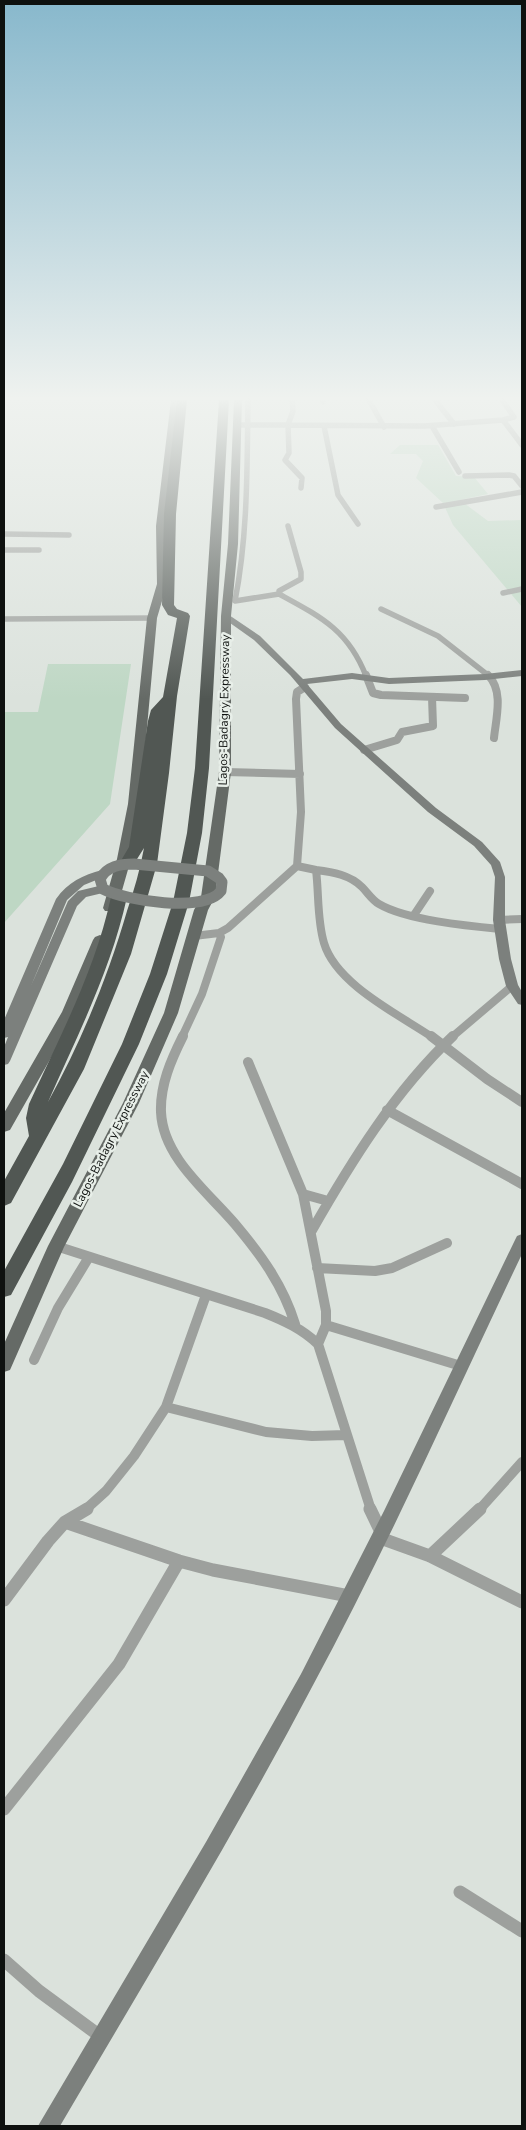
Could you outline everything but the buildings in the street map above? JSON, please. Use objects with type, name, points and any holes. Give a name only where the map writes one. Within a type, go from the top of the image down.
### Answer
[{"type":"highway","points":[[4,1198],[75,1069],[123,954],[149,864],[162,774],[170,696],[184,616],[172,612],[168,605],[172,499]]},
{"type":"highway","name":"Lagos-Badagry Expressway","points":[[4,1289],[37,1233],[117,1077],[165,958],[189,865],[203,775],[218,499]]},
{"type":"highway","points":[[128,864],[136,848],[148,778],[155,721],[158,710],[170,696]]},
{"type":"highway","points":[[200,870],[212,782],[215,710],[213,704],[206,698]]},
{"type":"highway","points":[[38,1138],[36,1118],[38,1104],[87,999],[105,950],[119,897]]},
{"type":"highway","points":[[82,1144],[99,1129],[113,1110],[155,1008],[184,920],[192,903]]},
{"type":"main road","points":[[4,1126],[71,1009],[96,952],[124,859],[134,804],[152,618],[162,584],[161,526],[164,499]]},
{"type":"main road","name":"Lagos-Badagry Expressway","points":[[4,1364],[56,1246],[131,1104],[171,1012],[201,910],[208,898],[225,772],[226,622],[236,499]]},
{"type":"main road","points":[[226,622],[252,633],[303,685],[338,726],[432,810],[478,844],[496,864],[500,877],[500,924],[512,986],[522,1001]]},
{"type":"main road","points":[[303,685],[352,676],[389,681],[490,677],[522,673]]},
{"type":"main road","points":[[4,1034],[29,992],[72,904],[82,894],[103,889],[119,897],[192,903],[211,900],[221,893],[223,883],[218,877],[200,870],[128,864],[114,866],[102,874],[81,880],[62,898],[29,992],[4,1061]]},
{"type":"main road","points":[[102,874],[100,882],[103,889]]},
{"type":"main road","points":[[48,2126],[100,2036],[210,1855],[307,1679],[381,1536],[522,1240]]},
{"type":"street","points":[[245,499],[244,544],[235,601],[257,599],[278,594],[279,591],[301,579],[301,572],[288,526]]},
{"type":"street","points":[[341,499],[358,524]]},
{"type":"street","points":[[436,507],[478,499]]},
{"type":"street","points":[[234,533],[245,534]]},
{"type":"street","points":[[4,534],[69,535]]},
{"type":"street","points":[[233,544],[244,544]]},
{"type":"street","points":[[4,550],[39,550]]},
{"type":"street","points":[[503,593],[522,589]]},
{"type":"street","points":[[278,594],[315,615],[352,646],[372,693],[376,695],[464,698]]},
{"type":"street","points":[[381,609],[438,636],[462,652],[490,677],[495,683],[498,696],[494,738]]},
{"type":"street","points":[[4,619],[152,618]]},
{"type":"street","points":[[194,936],[218,933],[228,928],[298,866],[301,812],[296,699],[297,692],[303,685]]},
{"type":"street","points":[[364,750],[397,740],[402,732],[433,726],[432,697]]},
{"type":"street","points":[[225,772],[300,774]]},
{"type":"street","points":[[298,866],[343,874],[361,887],[379,904],[414,915],[461,925],[500,924],[522,919]]},
{"type":"street","points":[[316,870],[321,936],[325,950],[333,964],[352,984],[444,1045],[487,1079],[522,1102]]},
{"type":"street","points":[[414,915],[430,891]]},
{"type":"street","points":[[218,933],[221,937],[204,989],[181,1039],[162,1090],[160,1107],[164,1131],[174,1152],[186,1170],[235,1223],[284,1291],[295,1324]]},
{"type":"street","points":[[311,1232],[328,1201],[388,1110],[444,1045],[512,986]]},
{"type":"street","points":[[248,1062],[304,1194],[326,1311],[326,1326],[318,1344]]},
{"type":"street","points":[[388,1110],[522,1184]]},
{"type":"street","points":[[304,1194],[328,1201]]},
{"type":"street","points":[[317,1268],[375,1272],[392,1268],[446,1243]]},
{"type":"street","points":[[56,1246],[295,1324],[318,1344],[371,1511],[381,1536],[430,1556],[522,1602]]},
{"type":"street","points":[[34,1360],[58,1308],[89,1257]]},
{"type":"street","points":[[4,1600],[48,1541],[65,1522],[86,1510],[106,1492],[134,1456],[166,1407],[206,1296]]},
{"type":"street","points":[[326,1326],[462,1366]]},
{"type":"street","points":[[166,1407],[266,1432],[312,1436],[346,1434]]},
{"type":"street","points":[[430,1556],[518,1473],[522,1462]]},
{"type":"street","points":[[65,1522],[179,1561],[213,1570],[349,1596]]},
{"type":"street","points":[[4,1809],[119,1664],[179,1561]]},
{"type":"street","points":[[460,1892],[522,1932]]},
{"type":"street","points":[[4,1960],[38,1991],[100,2036]]},
{"type":"green space","points":[[439,499],[463,499],[460,500],[488,521],[522,520],[522,607],[453,525],[443,503]]},
{"type":"green space","points":[[48,664],[131,664],[110,804],[4,923],[4,712],[38,712]]}]
